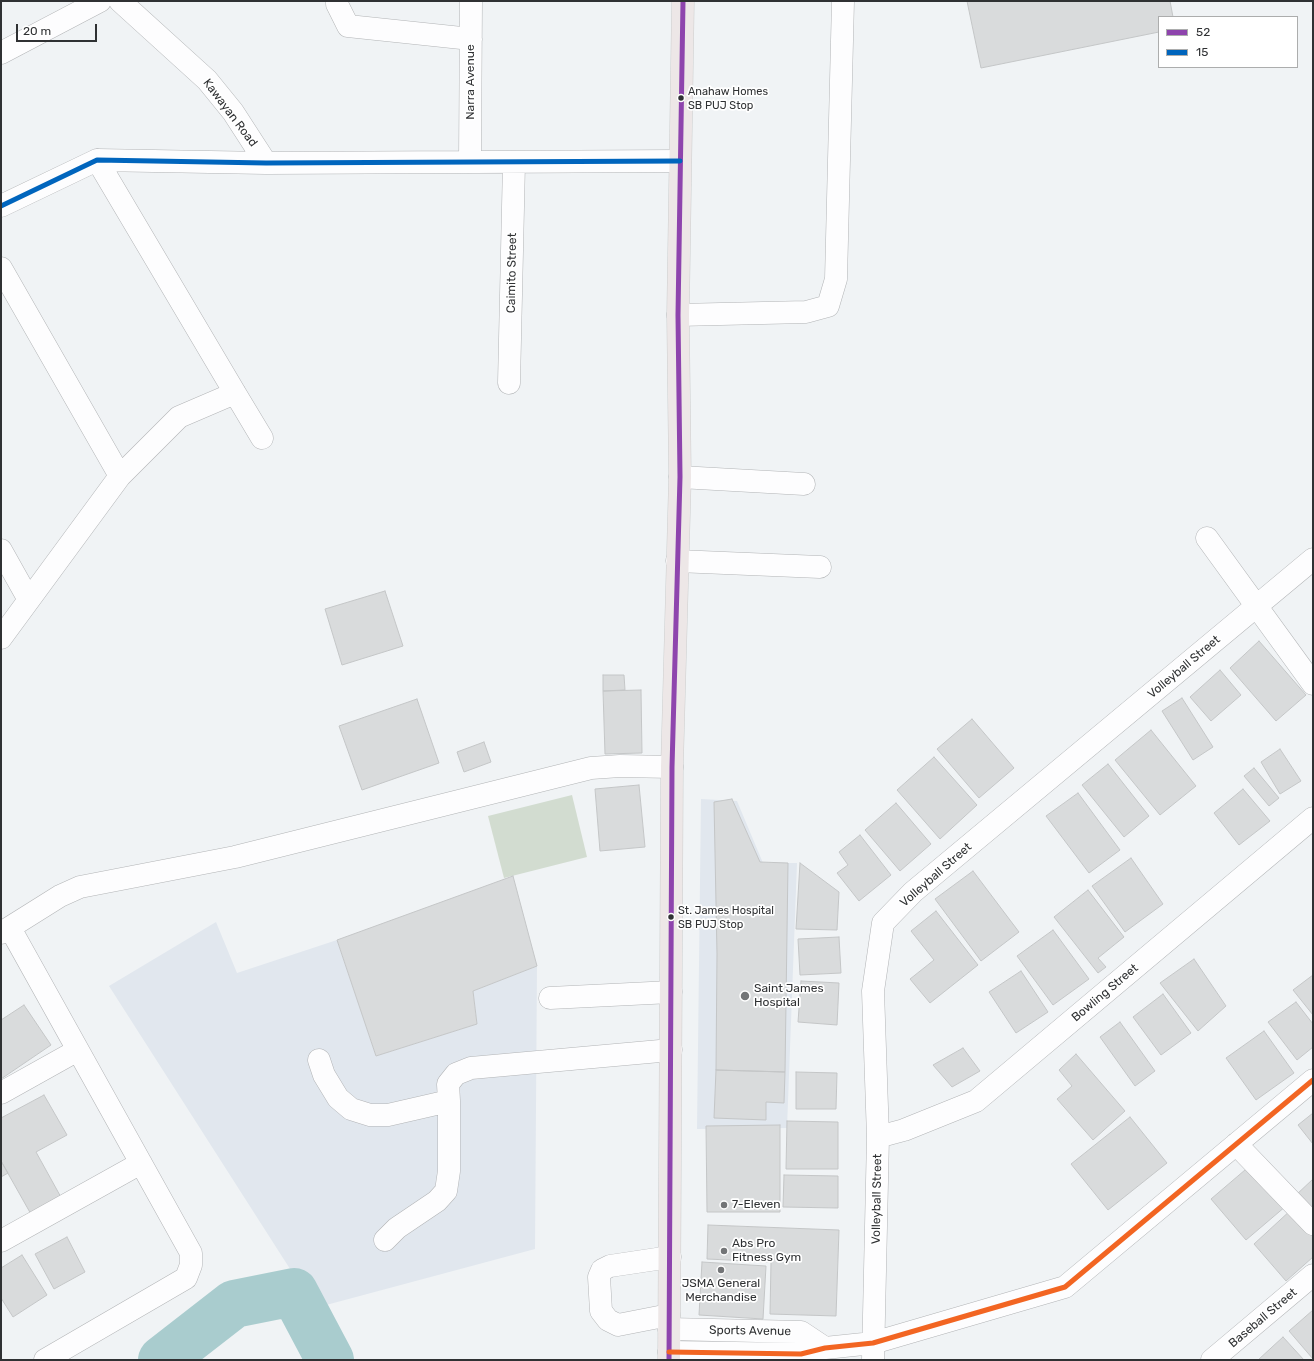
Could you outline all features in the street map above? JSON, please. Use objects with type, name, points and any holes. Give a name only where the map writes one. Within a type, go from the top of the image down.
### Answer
[{"type":"main road","points":[[669,1356],[672,767],[680,477],[678,315],[683,1]]},
{"type":"street","points":[[1,53],[100,1]]},
{"type":"street","name":"Kawayan Road","points":[[120,1],[207,80],[233,112],[266,163]]},
{"type":"street","points":[[337,1],[337,4],[348,26],[471,39]]},
{"type":"street","name":"Narra Avenue","points":[[470,162],[471,1]]},
{"type":"street","points":[[678,315],[806,312],[828,306],[836,279],[843,1]]},
{"type":"street","points":[[97,160],[262,438]]},
{"type":"street","points":[[1,206],[97,160],[266,163],[680,161]]},
{"type":"street","name":"Caimito Street","points":[[509,383],[514,163]]},
{"type":"street","points":[[1,268],[120,476]]},
{"type":"street","points":[[1,638],[120,476],[179,417],[235,393]]},
{"type":"street","points":[[680,477],[804,484]]},
{"type":"street","points":[[1207,538],[1313,684]]},
{"type":"street","points":[[1,550],[29,600]]},
{"type":"street","name":"Volleyball Street","points":[[873,1352],[878,1137],[873,991],[883,923],[914,892],[1313,559]]},
{"type":"street","points":[[678,561],[820,567]]},
{"type":"street","points":[[45,1360],[186,1278],[191,1265],[191,1253],[78,1050],[6,931],[60,896],[80,887],[234,857],[591,768],[620,766],[672,767]]},
{"type":"street","name":"Bowling Street","points":[[878,1137],[904,1130],[976,1101],[1313,818]]},
{"type":"street","points":[[550,998],[671,992]]},
{"type":"street","points":[[1,1093],[78,1050]]},
{"type":"street","points":[[385,1240],[397,1228],[437,1201],[446,1191],[449,1171],[448,1084],[456,1074],[471,1068],[670,1050]]},
{"type":"street","points":[[319,1060],[324,1075],[338,1098],[351,1109],[370,1115],[388,1115],[449,1101]]},
{"type":"street","name":"Sports Avenue","points":[[669,1356],[801,1354],[825,1348],[873,1352],[1065,1286],[1313,1080]]},
{"type":"street","points":[[1236,1144],[1313,1224]]},
{"type":"street","points":[[1,1241],[141,1163]]},
{"type":"street","name":"Sports Avenue","points":[[670,1257],[610,1266],[602,1270],[599,1277],[602,1311],[608,1320],[618,1325],[669,1322],[801,1332],[825,1348]]},
{"type":"street","name":"Baseball Street","points":[[1212,1360],[1313,1275]]},
{"type":"shaded area","points":[[572,795],[587,857],[504,878],[488,816]]},
{"type":"shaded area","name":"Saint James Hospital","points":[[701,799],[737,801],[763,863],[797,863],[787,1128],[697,1129]]},
{"type":"shaded area","points":[[216,922],[237,973],[337,940],[376,1056],[477,1024],[473,991],[537,966],[535,1249],[315,1308],[109,986]]},
{"type":"building","points":[[967,1],[1170,1],[1173,16],[1158,16],[1158,32],[981,68]]},
{"type":"building","points":[[385,591],[403,646],[342,665],[325,609]]},
{"type":"building","points":[[1259,641],[1306,695],[1276,721],[1230,668]]},
{"type":"building","points":[[1220,670],[1241,695],[1211,721],[1190,697]]},
{"type":"building","points":[[603,675],[624,675],[625,690],[603,691]]},
{"type":"building","points":[[641,690],[642,753],[605,754],[603,691]]},
{"type":"building","points":[[1182,698],[1213,747],[1193,760],[1162,711]]},
{"type":"building","points":[[417,699],[439,763],[362,790],[339,726]]},
{"type":"building","points":[[972,719],[1014,768],[979,798],[937,749]]},
{"type":"building","points":[[1151,730],[1196,786],[1160,815],[1115,760]]},
{"type":"building","points":[[484,742],[491,762],[464,772],[457,752]]},
{"type":"building","points":[[1280,749],[1301,781],[1280,794],[1261,762]]},
{"type":"building","points":[[934,757],[977,805],[940,839],[897,790]]},
{"type":"building","points":[[1108,764],[1149,816],[1124,837],[1082,785]]},
{"type":"building","points":[[1254,768],[1279,798],[1269,806],[1244,776]]},
{"type":"building","points":[[639,785],[645,847],[600,851],[595,789]]},
{"type":"building","points":[[1243,789],[1270,821],[1239,845],[1214,813]]},
{"type":"building","points":[[1078,793],[1120,850],[1089,873],[1046,816]]},
{"type":"building","points":[[732,799],[760,862],[788,863],[785,1072],[716,1070],[717,954],[714,802]]},
{"type":"building","points":[[896,803],[931,844],[900,871],[865,830]]},
{"type":"building","points":[[860,835],[891,875],[859,901],[837,873],[848,865],[839,852]]},
{"type":"building","points":[[1131,858],[1163,904],[1125,932],[1092,886]]},
{"type":"building","points":[[800,863],[839,892],[837,930],[796,929]]},
{"type":"building","points":[[973,871],[1019,932],[981,961],[935,899]]},
{"type":"building","points":[[513,876],[537,966],[473,991],[477,1024],[376,1056],[337,940]]},
{"type":"building","points":[[1088,890],[1124,937],[1098,958],[1106,967],[1098,973],[1054,917]]},
{"type":"building","points":[[936,911],[978,965],[930,1003],[910,979],[934,960],[911,931]]},
{"type":"building","points":[[1053,930],[1089,979],[1053,1005],[1017,956]]},
{"type":"building","points":[[839,937],[841,973],[800,975],[798,939]]},
{"type":"building","points":[[1194,959],[1226,1006],[1198,1031],[1160,983]]},
{"type":"building","points":[[1021,971],[1048,1012],[1016,1033],[989,992]]},
{"type":"building","points":[[1313,975],[1313,1015],[1293,990]]},
{"type":"building","points":[[801,981],[839,983],[837,1025],[798,1022]]},
{"type":"building","points":[[1163,994],[1191,1033],[1161,1055],[1133,1017]]},
{"type":"building","points":[[1296,1002],[1313,1024],[1313,1047],[1297,1060],[1268,1022]]},
{"type":"building","points":[[24,1005],[51,1045],[1,1079],[1,1020]]},
{"type":"building","points":[[1120,1022],[1155,1071],[1135,1086],[1100,1037]]},
{"type":"building","points":[[1264,1031],[1294,1073],[1256,1100],[1226,1058]]},
{"type":"building","points":[[963,1048],[980,1071],[952,1087],[933,1065]]},
{"type":"building","points":[[1076,1054],[1125,1111],[1093,1140],[1057,1099],[1072,1086],[1059,1070]]},
{"type":"building","points":[[716,1070],[785,1072],[784,1103],[766,1102],[766,1120],[714,1118]]},
{"type":"building","points":[[796,1072],[837,1073],[836,1109],[796,1109]]},
{"type":"building","points":[[44,1095],[67,1135],[36,1152],[62,1199],[32,1216],[1,1161],[1,1118]]},
{"type":"building","points":[[1313,1113],[1313,1144],[1298,1125]]},
{"type":"building","points":[[1130,1117],[1167,1163],[1108,1210],[1071,1164]]},
{"type":"building","points":[[787,1121],[838,1122],[838,1169],[786,1169]]},
{"type":"building","points":[[780,1125],[780,1212],[707,1212],[706,1126]]},
{"type":"building","points":[[1,1161],[8,1173],[1,1177]]},
{"type":"building","points":[[1252,1164],[1286,1206],[1246,1240],[1211,1199]]},
{"type":"building","points":[[784,1175],[838,1176],[838,1208],[783,1207]]},
{"type":"building","points":[[1313,1179],[1313,1214],[1295,1196]]},
{"type":"building","points":[[1292,1209],[1313,1232],[1313,1257],[1286,1281],[1254,1244]]},
{"type":"building","points":[[708,1225],[839,1230],[836,1316],[770,1314],[771,1262],[707,1259]]},
{"type":"building","points":[[67,1237],[85,1272],[54,1289],[35,1254]]},
{"type":"building","points":[[22,1255],[47,1295],[13,1317],[1,1298],[1,1268]]},
{"type":"building","points":[[702,1262],[766,1266],[763,1319],[699,1315]]},
{"type":"building","points":[[1313,1310],[1313,1359],[1289,1331]]},
{"type":"building","points":[[1283,1337],[1304,1360],[1258,1360]]},
{"type":"waterway","points":[[162,1360],[234,1304],[294,1292],[330,1360]]},
{"type":"transit line","name":"52","points":[[669,1360],[672,767],[680,477],[678,315],[683,1]]},
{"type":"transit line","name":"15","points":[[1,206],[97,160],[266,163],[680,161]]},
{"type":"transit line","name":"20","points":[[669,1352],[801,1354],[825,1348],[873,1343],[1065,1287],[1313,1080]]},
{"type":"place","name":"Anahaw Homes SB PUJ Stop","points":[[681,98]]},
{"type":"place","name":"St. James Hospital SB PUJ Stop","points":[[671,917]]},
{"type":"place","name":"Saint James Hospital","points":[[745,996]]},
{"type":"place","name":"7-Eleven","points":[[724,1205]]},
{"type":"place","name":"Abs Pro Fitness Gym","points":[[724,1251]]},
{"type":"place","name":"JSMA General Merchandise","points":[[721,1270]]}]
